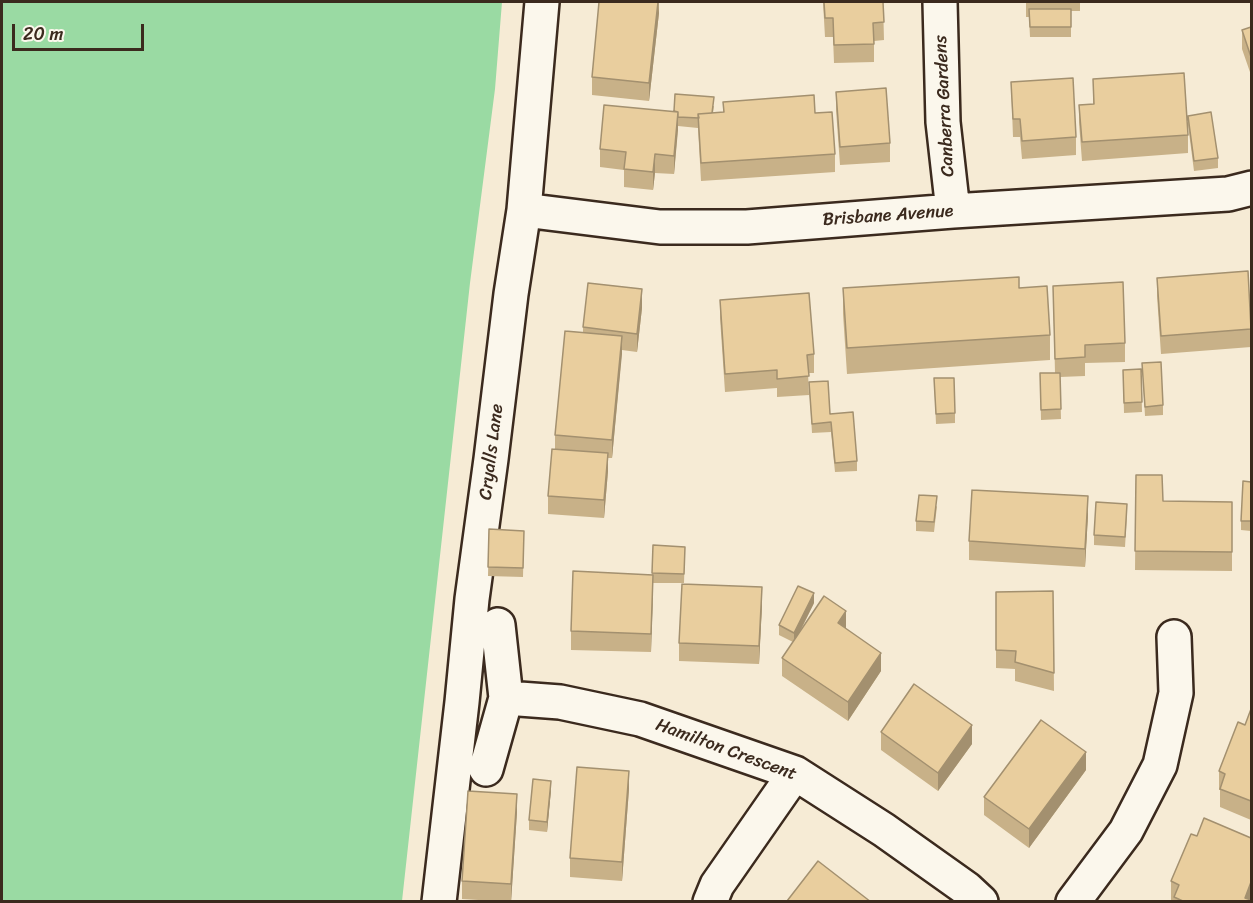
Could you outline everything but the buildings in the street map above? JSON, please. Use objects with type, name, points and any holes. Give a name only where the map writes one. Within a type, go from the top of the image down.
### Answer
[{"type":"street","name":"Cryalls Lane","points":[[438,902],[472,599],[524,210],[542,2]]},
{"type":"street","name":"Canberra Gardens","points":[[940,2],[943,122],[953,211]]},
{"type":"street","name":"Brisbane Avenue","points":[[524,210],[660,227],[747,227],[953,211],[1228,194],[1251,188]]},
{"type":"street","points":[[486,769],[507,698],[498,625]]},
{"type":"street","points":[[1072,902],[1126,831],[1160,765],[1176,693],[1174,637]]},
{"type":"street","name":"Hamilton Crescent","points":[[507,698],[560,702],[640,719],[795,773],[884,830],[967,888],[981,902]]},
{"type":"street","points":[[710,902],[717,885],[795,773]]},
{"type":"green space","points":[[2,2],[502,2],[495,89],[470,283],[402,901],[2,901]]}]
